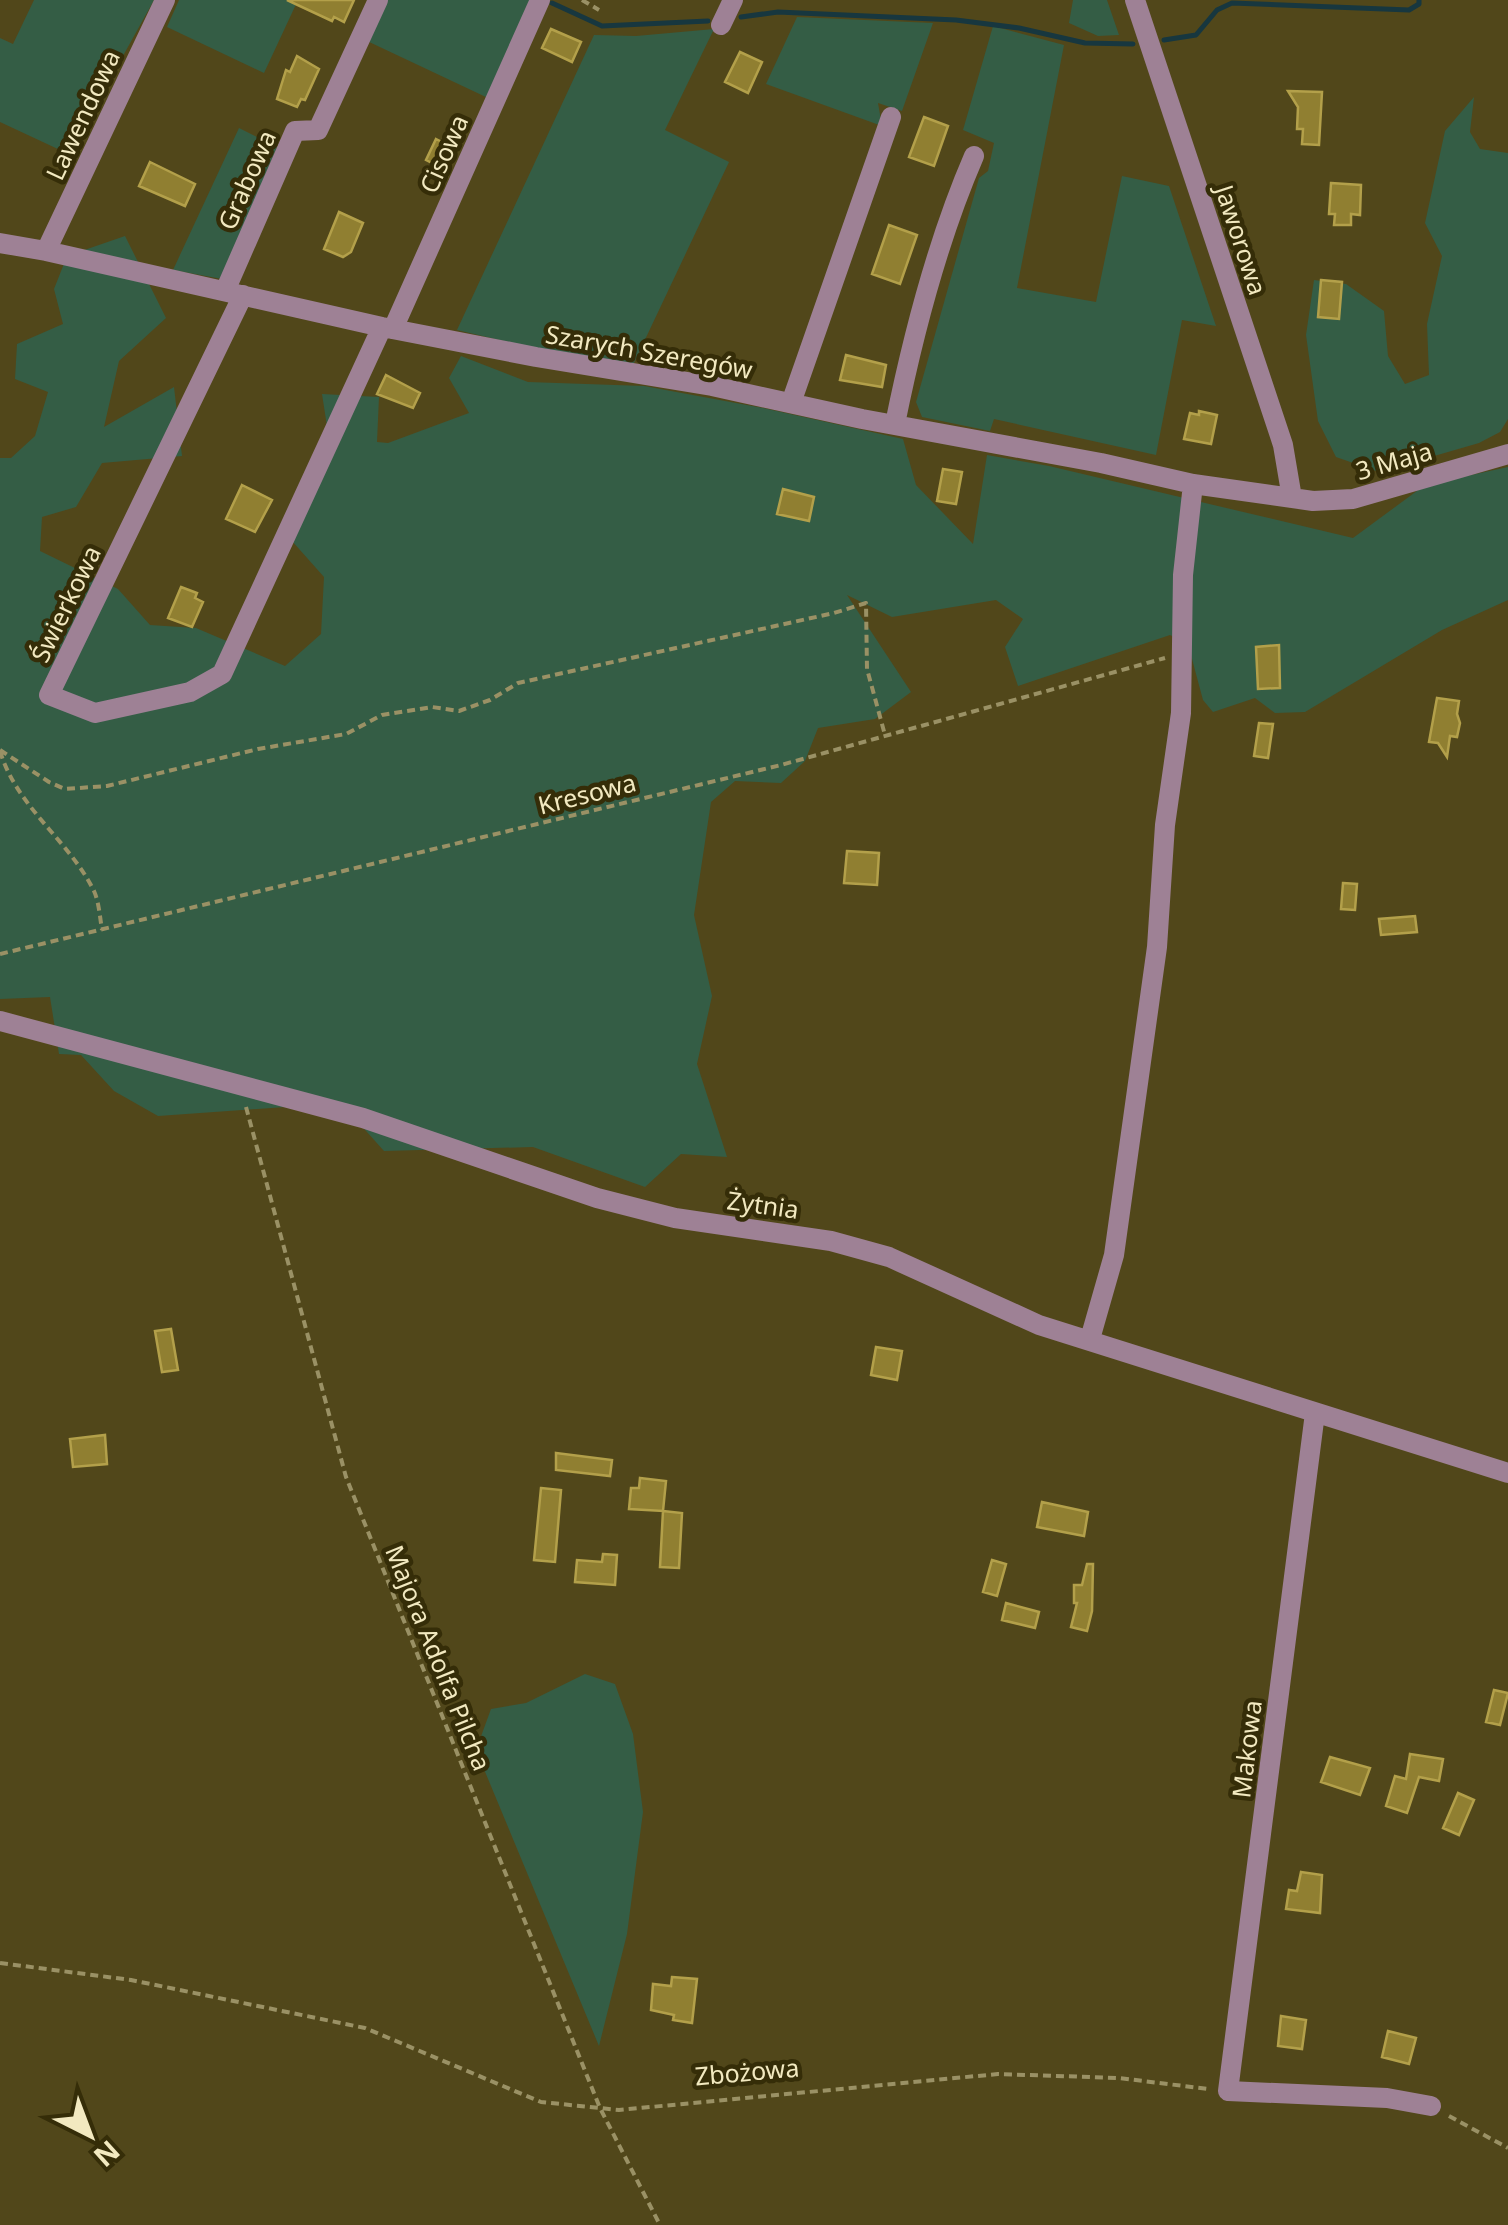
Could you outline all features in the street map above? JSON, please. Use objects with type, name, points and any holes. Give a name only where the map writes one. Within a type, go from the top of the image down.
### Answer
[{"type":"street","name":"Lawendowa","points":[[46,250],[165,0]]},
{"type":"street","name":"Grabowa","points":[[234,293],[295,130],[318,130],[378,0]]},
{"type":"street","name":"Cisowa","points":[[387,328],[540,0]]},
{"type":"street","points":[[722,25],[733,0]]},
{"type":"street","name":"Jaworowa","points":[[1134,0],[1283,445],[1292,498]]},
{"type":"street","points":[[790,403],[891,117]]},
{"type":"street","points":[[895,424],[908,358],[974,156]]},
{"type":"street","name":"Szarych Szeregów","points":[[0,243],[46,250],[387,328],[1101,462],[1194,484],[1292,498]]},
{"type":"street","name":"Świerkowa","points":[[234,293],[49,695],[95,713],[190,692],[222,674],[387,328]]},
{"type":"street","name":"3 Maja","points":[[1292,498],[1332,502],[1353,499],[1508,454]]},
{"type":"street","points":[[1090,1340],[1114,1254],[1140,1083],[1180,713],[1183,575],[1194,484]]},
{"type":"street","name":"Żytnia","points":[[0,1021],[362,1118],[597,1198],[675,1218],[831,1241],[889,1257],[1039,1324],[1508,1474]]},
{"type":"street","name":"Makowa","points":[[1228,2091],[1316,1412]]},
{"type":"street","points":[[1228,2091],[1386,2098],[1431,2106]]},
{"type":"path","points":[[582,0],[599,10]]},
{"type":"path","points":[[0,751],[65,788],[107,786],[258,749],[346,734],[382,716],[432,708],[458,710],[490,700],[518,683],[866,603],[867,668],[885,735]]},
{"type":"path","name":"Kresowa","points":[[0,954],[781,765],[1179,656]]},
{"type":"path","points":[[0,751],[6,771],[22,797],[95,893],[102,930]]},
{"type":"path","name":"Majora Adolfa Pilcha","points":[[240,1084],[346,1477],[600,2108],[660,2225]]},
{"type":"path","name":"Zbożowa","points":[[0,1963],[131,1980],[366,2028],[541,2102],[619,2110],[998,2074],[1119,2078],[1228,2091]]},
{"type":"path","points":[[1431,2106],[1508,2148]]},
{"type":"green space","points":[[34,0],[154,0],[75,157],[0,122],[0,38],[13,44]]},
{"type":"green space","points":[[179,0],[298,0],[264,73],[167,27]]},
{"type":"green space","points":[[385,0],[534,0],[488,98],[365,40]]},
{"type":"green space","points":[[1073,0],[1107,0],[1119,35],[1098,36],[1069,23]]},
{"type":"green space","points":[[797,17],[933,23],[902,111],[878,103],[882,126],[766,84]]},
{"type":"green space","points":[[993,26],[1064,45],[1017,288],[1096,302],[1122,176],[1169,186],[1216,326],[1182,320],[1156,455],[994,419],[990,431],[922,417],[916,402],[979,178],[988,171],[994,143],[963,130]]},
{"type":"green space","points":[[714,29],[665,130],[729,162],[633,365],[564,355],[457,330],[594,35],[636,36]]},
{"type":"green space","points":[[1474,97],[1470,132],[1480,149],[1508,153],[1508,419],[1500,432],[1479,443],[1379,472],[1336,457],[1318,421],[1306,335],[1314,280],[1346,284],[1384,311],[1388,356],[1405,384],[1429,375],[1427,324],[1442,256],[1425,223],[1445,131]]},
{"type":"green space","points":[[239,128],[277,147],[222,279],[173,270]]},
{"type":"green space","points":[[125,236],[166,318],[119,361],[104,427],[174,387],[182,456],[102,463],[76,507],[42,517],[40,551],[118,589],[150,625],[196,628],[285,666],[321,634],[324,577],[292,541],[331,452],[322,394],[379,397],[377,442],[388,443],[469,413],[449,378],[461,356],[528,382],[644,386],[903,439],[916,485],[973,544],[987,455],[1353,538],[1425,485],[1508,467],[1508,600],[1442,630],[1305,712],[1275,713],[1255,698],[1213,712],[1203,700],[1188,644],[1170,635],[1018,686],[1005,647],[1023,619],[996,600],[892,617],[847,595],[911,692],[875,719],[818,728],[805,761],[781,783],[735,781],[711,802],[694,915],[712,996],[697,1064],[727,1157],[681,1154],[645,1187],[533,1147],[384,1151],[341,1103],[158,1116],[114,1091],[81,1055],[59,1054],[50,997],[0,999],[0,458],[11,458],[35,436],[48,392],[15,379],[17,344],[63,324],[54,289],[67,256]]},
{"type":"green space","points":[[585,1674],[615,1684],[633,1734],[643,1812],[627,1934],[599,2046],[476,1750],[491,1709],[526,1703]]},
{"type":"building","points":[[287,0],[354,0],[344,22],[334,17],[332,21]]},
{"type":"building","points":[[551,29],[581,42],[572,62],[542,48]]},
{"type":"building","points":[[740,52],[762,62],[748,93],[725,82]]},
{"type":"building","points":[[297,56],[319,69],[305,100],[301,99],[297,107],[277,99],[286,70],[290,72]]},
{"type":"building","points":[[1288,91],[1322,92],[1319,145],[1302,144],[1303,129],[1297,129],[1298,107]]},
{"type":"building","points":[[924,117],[948,126],[934,166],[909,157]]},
{"type":"building","points":[[436,139],[450,146],[440,167],[426,160]]},
{"type":"building","points":[[150,162],[195,184],[185,206],[139,186]]},
{"type":"building","points":[[1331,183],[1361,185],[1360,215],[1351,214],[1351,225],[1334,225],[1335,214],[1329,214]]},
{"type":"building","points":[[339,212],[363,223],[351,252],[343,257],[324,249]]},
{"type":"building","points":[[889,225],[917,235],[900,284],[872,274]]},
{"type":"building","points":[[1321,280],[1342,282],[1339,319],[1318,317]]},
{"type":"building","points":[[846,355],[886,365],[882,387],[840,380]]},
{"type":"building","points":[[386,375],[420,393],[413,408],[377,394]]},
{"type":"building","points":[[1199,411],[1217,415],[1211,444],[1184,439],[1190,413],[1199,415]]},
{"type":"building","points":[[943,469],[962,472],[956,504],[937,501]]},
{"type":"building","points":[[242,485],[272,500],[255,532],[226,519]]},
{"type":"building","points":[[783,489],[814,497],[809,521],[777,514]]},
{"type":"building","points":[[181,587],[197,593],[195,598],[203,602],[192,627],[168,618]]},
{"type":"building","points":[[1279,645],[1280,688],[1258,689],[1256,647]]},
{"type":"building","points":[[1437,698],[1459,701],[1457,737],[1450,736],[1447,757],[1438,743],[1429,742]]},
{"type":"building","points":[[1259,723],[1273,724],[1268,758],[1254,756]]},
{"type":"building","points":[[847,851],[879,853],[877,885],[844,883]]},
{"type":"building","points":[[1343,883],[1357,884],[1355,910],[1341,909]]},
{"type":"building","points":[[1415,916],[1417,932],[1381,935],[1379,919]]},
{"type":"building","points":[[171,1329],[178,1370],[162,1372],[155,1331]]},
{"type":"building","points":[[876,1347],[902,1351],[897,1380],[871,1375]]},
{"type":"building","points":[[105,1435],[107,1464],[73,1467],[70,1439]]},
{"type":"building","points":[[556,1453],[612,1460],[610,1476],[556,1470]]},
{"type":"building","points":[[640,1478],[666,1481],[663,1511],[629,1509],[631,1488],[639,1488]]},
{"type":"building","points":[[541,1488],[561,1490],[555,1562],[534,1560]]},
{"type":"building","points":[[1042,1502],[1088,1512],[1084,1536],[1037,1527]]},
{"type":"building","points":[[663,1511],[682,1513],[679,1568],[660,1567]]},
{"type":"building","points":[[603,1554],[617,1555],[615,1585],[575,1582],[577,1560],[602,1562]]},
{"type":"building","points":[[992,1560],[1006,1564],[997,1596],[983,1592]]},
{"type":"building","points":[[1087,1564],[1093,1564],[1092,1611],[1087,1631],[1071,1627],[1077,1603],[1074,1585],[1082,1585]]},
{"type":"building","points":[[1006,1603],[1039,1612],[1035,1628],[1002,1620]]},
{"type":"building","points":[[1494,1690],[1508,1693],[1500,1725],[1486,1722]]},
{"type":"building","points":[[1410,1754],[1443,1759],[1439,1781],[1419,1777],[1407,1813],[1386,1806],[1395,1776],[1406,1779]]},
{"type":"building","points":[[1330,1757],[1370,1768],[1360,1795],[1321,1782]]},
{"type":"building","points":[[1458,1793],[1474,1800],[1459,1835],[1443,1828]]},
{"type":"building","points":[[1301,1872],[1322,1875],[1320,1913],[1286,1909],[1289,1890],[1297,1891]]},
{"type":"building","points":[[672,1977],[697,1979],[692,2023],[651,2010],[653,1984],[671,1986]]},
{"type":"building","points":[[1281,2016],[1306,2020],[1302,2049],[1278,2046]]},
{"type":"building","points":[[1388,2031],[1416,2038],[1409,2064],[1382,2057]]},
{"type":"waterway","points":[[1164,40],[1196,35],[1217,10],[1232,3],[1409,10],[1419,0]]},
{"type":"waterway","points":[[552,3],[602,26],[708,21]]},
{"type":"waterway","points":[[741,17],[778,12],[956,20],[1019,28],[1085,43],[1133,44]]}]
